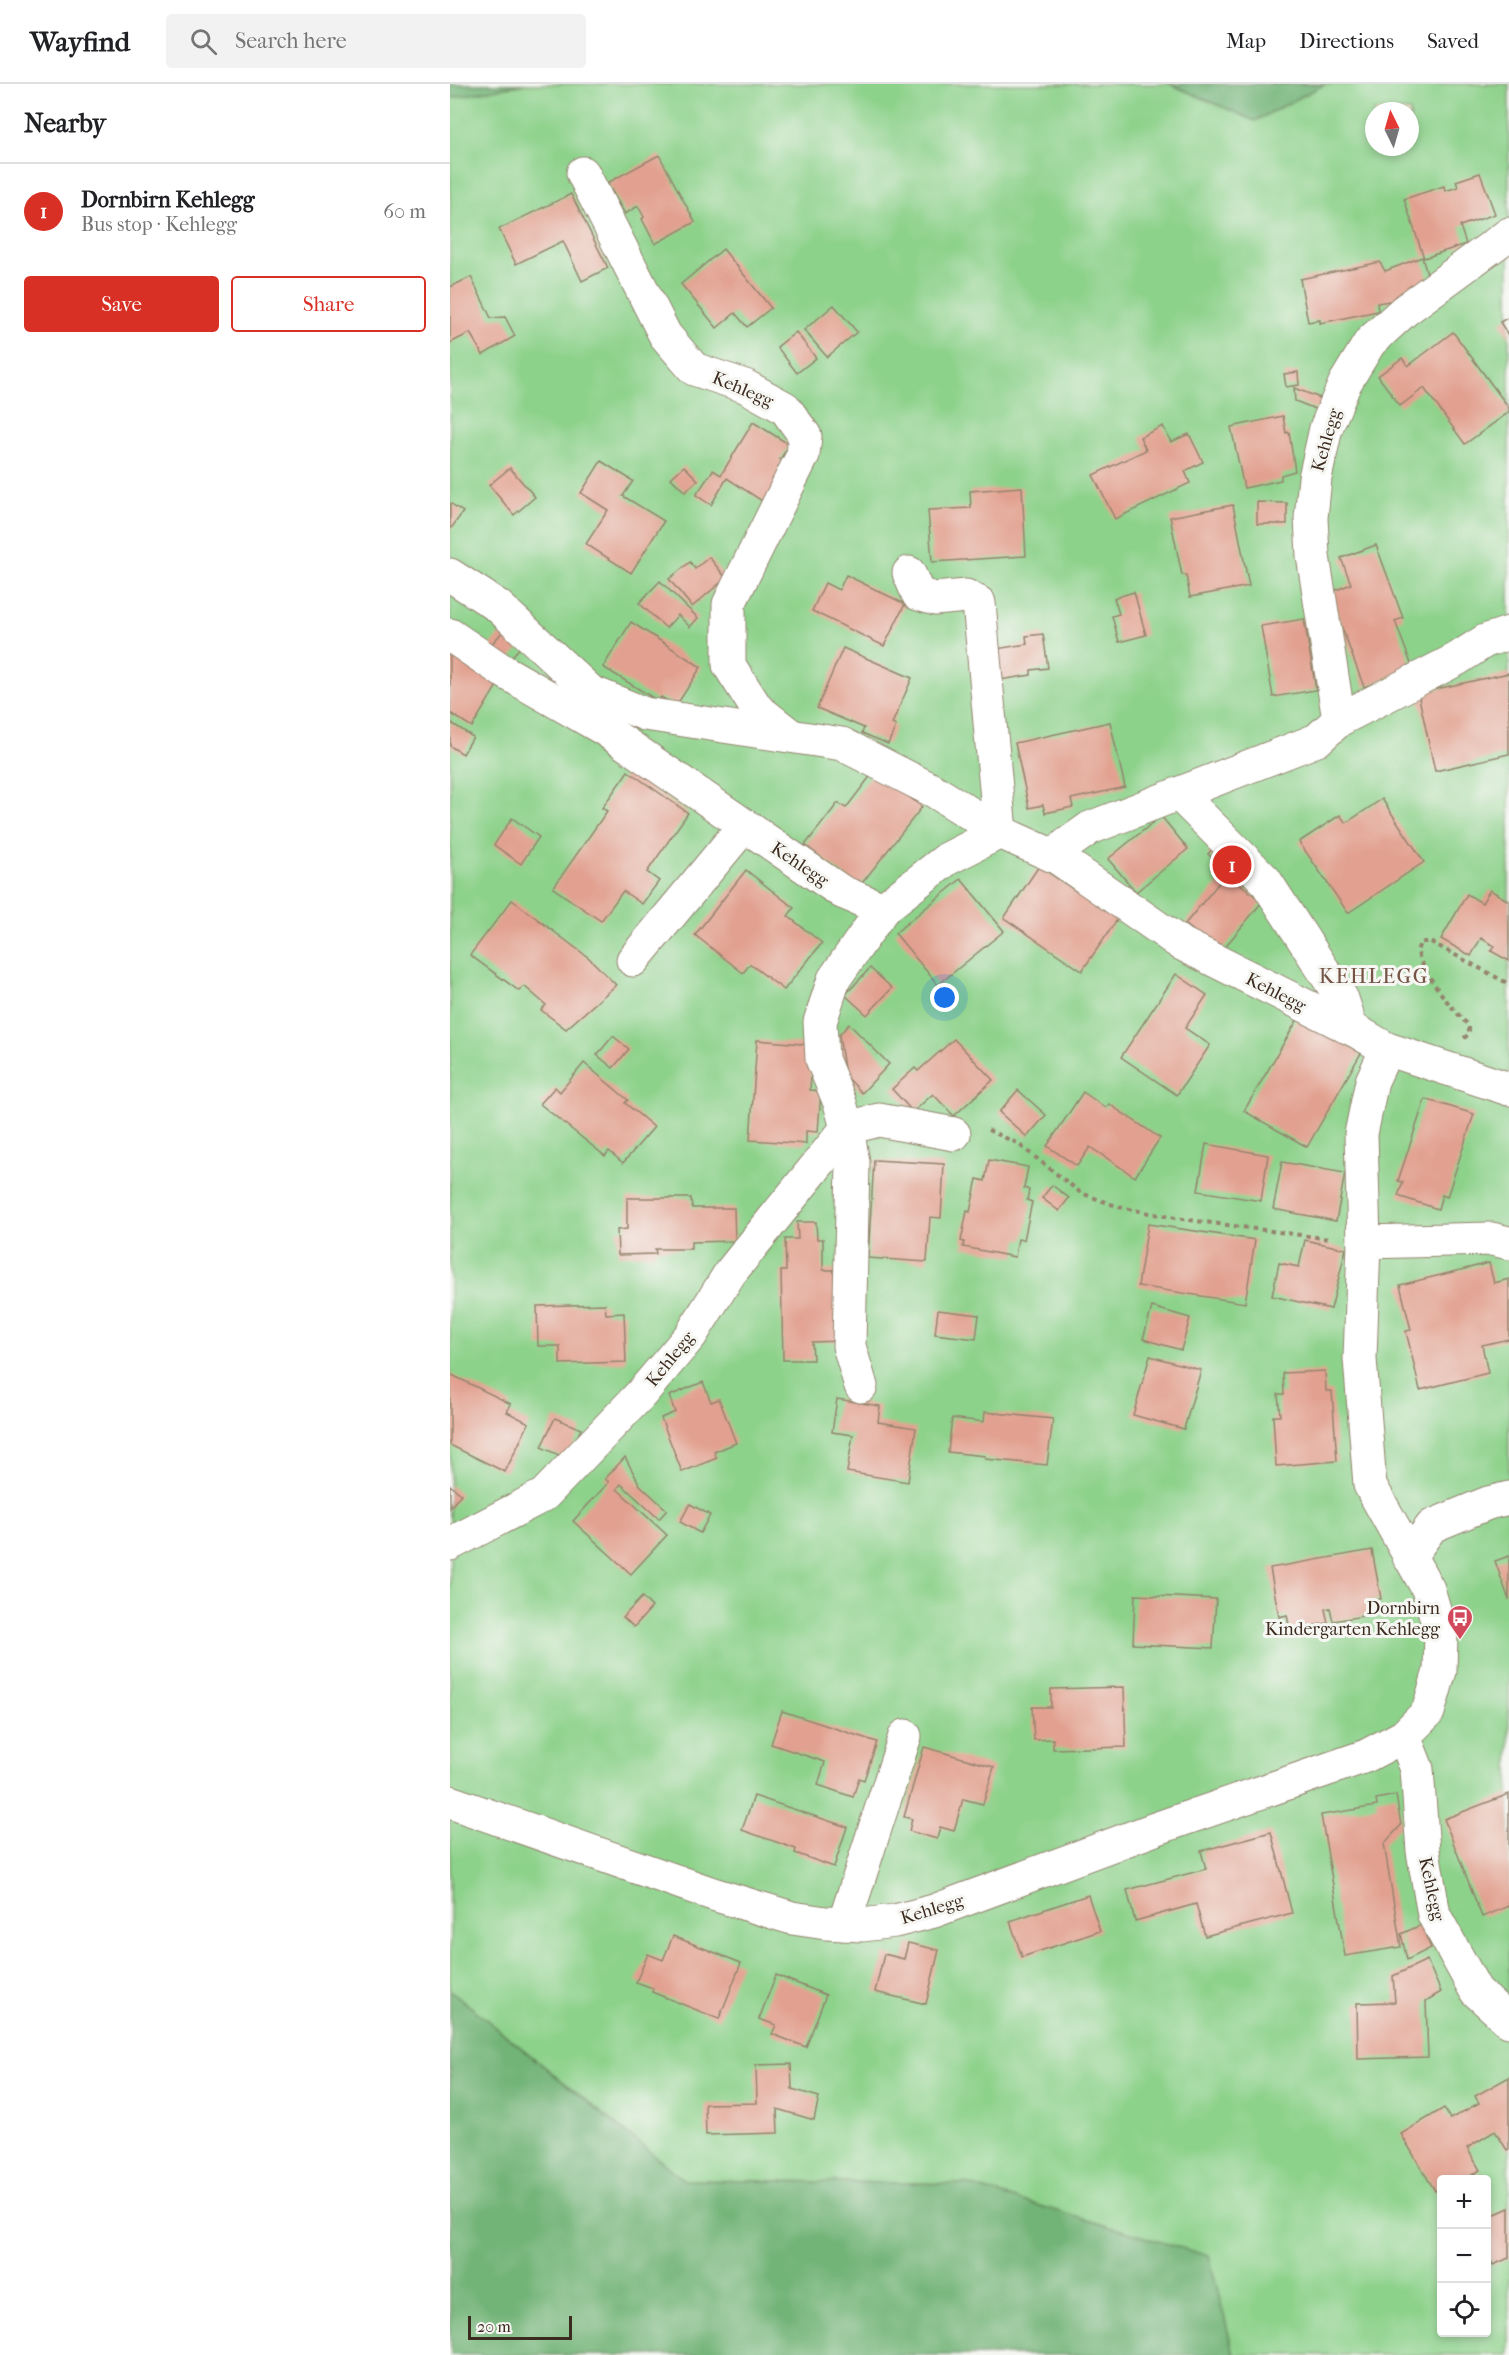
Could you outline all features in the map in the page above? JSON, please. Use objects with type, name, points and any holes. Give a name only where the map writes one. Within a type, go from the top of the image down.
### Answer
[{"type":"street","name":"Kehlegg","points":[[583,173],[665,335],[694,369],[745,386],[785,408],[805,436],[803,455],[729,603],[729,665],[757,708],[792,736]]},
{"type":"street","name":"Kehlegg","points":[[1338,720],[1313,556],[1311,518],[1315,478],[1326,428],[1345,383],[1370,342],[1404,311],[1509,234]]},
{"type":"street","points":[[861,1386],[849,1346],[853,1162],[840,1103],[822,1059],[820,1022],[834,979],[883,909],[947,859],[1000,832],[979,603],[966,596],[935,599],[918,594],[909,573]]},
{"type":"street","name":"Kehlegg","points":[[450,575],[498,606],[591,692],[645,714],[842,744],[934,791],[1000,832],[1058,858],[1180,943],[1387,1049],[1509,1089]]},
{"type":"street","points":[[1058,858],[1066,845],[1090,828],[1317,740],[1338,720],[1457,659],[1485,641],[1509,633]]},
{"type":"street","name":"Kehlegg","points":[[450,635],[503,671],[604,729],[842,892],[883,909]]},
{"type":"street","name":"Kehlegg","points":[[1179,794],[1265,880],[1342,999],[1347,1014],[1345,1026]]},
{"type":"street","points":[[633,960],[744,826]]},
{"type":"street","name":"Kehlegg","points":[[450,1802],[713,1894],[792,1918],[862,1925],[895,1921],[934,1911],[1155,1829],[1366,1756],[1404,1736],[1428,1712],[1440,1671],[1441,1633],[1428,1589],[1371,1485],[1360,1359],[1364,1242],[1361,1134],[1372,1081],[1387,1049]]},
{"type":"street","points":[[847,1128],[879,1120],[954,1134]]},
{"type":"street","name":"Kehlegg","points":[[450,1544],[544,1495],[640,1395],[691,1335],[730,1273],[847,1128]]},
{"type":"street","points":[[1364,1242],[1492,1239],[1509,1243]]},
{"type":"street","points":[[1409,1557],[1432,1526],[1488,1503],[1509,1498]]},
{"type":"street","points":[[844,1924],[905,1736]]},
{"type":"street","name":"Kehlegg","points":[[1404,1736],[1417,1769],[1423,1851],[1434,1915],[1476,1991],[1509,2021]]},
{"type":"path","points":[[1462,1038],[1469,1034],[1469,1026],[1447,1003],[1429,976],[1417,951],[1420,944],[1429,941],[1509,984]]},
{"type":"path","points":[[954,1134],[987,1130],[1007,1138],[1017,1143],[1081,1193],[1119,1207],[1266,1232],[1364,1242]]},
{"type":"green space","points":[[450,84],[524,84],[450,98]]},
{"type":"green space","points":[[524,84],[1170,84],[1255,121],[1325,84],[1509,84],[1509,2355],[1234,2355],[1208,2256],[965,2184],[684,2180],[450,1990],[450,98]]},
{"type":"green space","points":[[1170,84],[1325,84],[1255,121]]},
{"type":"green space","points":[[450,1990],[684,2180],[965,2184],[1209,2256],[1234,2355],[450,2355]]},
{"type":"building","points":[[659,155],[695,222],[655,244],[638,206],[625,214],[607,183]]},
{"type":"building","points":[[1480,173],[1495,214],[1460,226],[1466,244],[1424,258],[1404,199],[1444,186],[1445,191],[1458,187],[1456,181]]},
{"type":"building","points":[[571,194],[608,268],[582,281],[563,241],[516,264],[499,229]]},
{"type":"building","points":[[723,249],[771,308],[747,327],[735,313],[717,328],[681,284]]},
{"type":"building","points":[[1422,257],[1428,278],[1401,299],[1377,303],[1378,311],[1320,323],[1320,320],[1308,322],[1300,279],[1380,262],[1385,271]]},
{"type":"building","points":[[471,277],[491,318],[505,317],[515,336],[483,355],[470,333],[450,343],[450,287]]},
{"type":"building","points":[[834,305],[857,332],[827,357],[804,330]]},
{"type":"building","points":[[1509,317],[1509,337],[1500,322]]},
{"type":"building","points":[[796,332],[816,358],[797,373],[777,347]]},
{"type":"building","points":[[1453,332],[1509,408],[1509,412],[1465,444],[1424,388],[1400,406],[1378,376],[1402,358],[1408,366]]},
{"type":"building","points":[[1298,372],[1299,385],[1286,387],[1284,374]]},
{"type":"building","points":[[1294,388],[1328,401],[1323,412],[1295,401]]},
{"type":"building","points":[[1283,416],[1286,433],[1289,432],[1295,471],[1281,475],[1281,480],[1244,488],[1231,427]]},
{"type":"building","points":[[753,422],[790,445],[780,459],[789,465],[765,503],[727,478],[711,505],[696,495],[713,470],[721,475]]},
{"type":"building","points":[[1163,426],[1171,442],[1189,434],[1203,462],[1185,471],[1190,483],[1115,519],[1093,475],[1146,450],[1140,437]]},
{"type":"building","points":[[601,461],[633,481],[623,496],[664,521],[631,573],[586,544],[608,510],[581,493]]},
{"type":"building","points":[[684,466],[698,480],[685,492],[671,478]]},
{"type":"building","points":[[510,468],[535,497],[514,515],[489,485]]},
{"type":"building","points":[[1022,487],[1026,556],[932,562],[928,510],[971,508],[970,491]]},
{"type":"building","points":[[1257,502],[1287,503],[1287,524],[1257,524]]},
{"type":"building","points":[[450,503],[463,512],[450,530]]},
{"type":"building","points":[[1233,505],[1249,586],[1190,597],[1186,575],[1182,575],[1170,517]]},
{"type":"building","points":[[1376,545],[1403,618],[1395,621],[1413,669],[1364,687],[1329,593],[1351,584],[1341,558]]},
{"type":"building","points":[[709,557],[726,578],[692,607],[669,579],[690,562],[695,569]]},
{"type":"building","points":[[846,575],[905,604],[884,646],[812,611],[825,583],[839,590]]},
{"type":"building","points":[[660,581],[698,618],[690,627],[678,615],[666,628],[639,603]]},
{"type":"building","points":[[1134,592],[1146,635],[1119,642],[1112,616],[1119,614],[1114,598]]},
{"type":"building","points":[[1304,619],[1316,690],[1273,697],[1261,626]]},
{"type":"building","points":[[631,622],[701,667],[676,706],[661,697],[658,701],[603,667]]},
{"type":"building","points":[[506,628],[524,643],[506,663],[488,648]]},
{"type":"building","points":[[1043,634],[1048,668],[1031,670],[1031,675],[1000,680],[996,649],[1027,644],[1026,636]]},
{"type":"building","points":[[843,648],[912,678],[892,724],[896,726],[888,744],[862,733],[864,728],[817,708]]},
{"type":"building","points":[[450,655],[498,684],[472,727],[450,713]]},
{"type":"building","points":[[1509,673],[1509,754],[1435,771],[1418,693]]},
{"type":"building","points":[[450,722],[473,737],[463,754],[450,746]]},
{"type":"building","points":[[1110,722],[1125,787],[1071,799],[1073,807],[1045,813],[1043,805],[1029,808],[1015,743]]},
{"type":"building","points":[[875,770],[922,807],[859,887],[805,845],[838,803],[846,808]]},
{"type":"building","points":[[628,771],[688,813],[647,872],[659,881],[642,904],[623,891],[601,921],[553,888],[607,811],[602,808]]},
{"type":"building","points":[[1382,799],[1424,862],[1348,913],[1299,842],[1340,815],[1346,823]]},
{"type":"building","points":[[1161,816],[1188,849],[1136,892],[1108,859]]},
{"type":"building","points":[[512,818],[539,837],[521,864],[494,845]]},
{"type":"building","points":[[1214,847],[1229,860],[1223,867],[1208,854]]},
{"type":"building","points":[[1039,866],[1077,892],[1080,886],[1121,914],[1082,971],[1004,918]]},
{"type":"building","points":[[746,870],[794,908],[788,916],[822,943],[784,990],[750,964],[743,973],[695,935]]},
{"type":"building","points":[[1227,873],[1262,902],[1220,953],[1185,924]]},
{"type":"building","points":[[961,879],[1004,931],[938,985],[895,933]]},
{"type":"building","points":[[1490,890],[1509,901],[1509,961],[1491,951],[1494,946],[1481,938],[1471,956],[1441,939],[1467,894],[1482,903]]},
{"type":"building","points":[[512,900],[589,958],[616,985],[566,1029],[541,1010],[546,1005],[524,986],[519,991],[470,955]]},
{"type":"building","points":[[870,968],[892,988],[867,1015],[845,995]]},
{"type":"building","points":[[1176,974],[1207,995],[1185,1028],[1210,1045],[1177,1095],[1121,1057]]},
{"type":"building","points":[[1299,1017],[1361,1053],[1307,1147],[1244,1111]]},
{"type":"building","points":[[849,1024],[889,1064],[862,1093],[845,1075],[839,1035]]},
{"type":"building","points":[[613,1036],[629,1049],[613,1068],[597,1055]]},
{"type":"building","points":[[954,1039],[993,1080],[954,1116],[933,1094],[913,1112],[892,1089],[915,1068],[918,1071]]},
{"type":"building","points":[[757,1040],[813,1045],[810,1090],[821,1091],[818,1132],[806,1131],[806,1144],[750,1140]]},
{"type":"building","points":[[584,1063],[628,1100],[625,1103],[654,1127],[623,1163],[609,1151],[605,1156],[540,1104],[555,1087],[560,1092]]},
{"type":"building","points":[[1018,1090],[1046,1115],[1027,1137],[999,1112]]},
{"type":"building","points":[[1083,1092],[1106,1108],[1109,1104],[1160,1138],[1135,1177],[1090,1147],[1077,1166],[1047,1146]]},
{"type":"building","points":[[1425,1099],[1474,1114],[1447,1197],[1442,1195],[1438,1209],[1398,1196],[1403,1182],[1398,1181]]},
{"type":"building","points":[[1206,1144],[1268,1155],[1261,1201],[1198,1191]]},
{"type":"building","points":[[874,1160],[944,1164],[941,1218],[930,1217],[927,1262],[868,1258]]},
{"type":"building","points":[[989,1160],[1028,1167],[1024,1188],[1029,1190],[1027,1200],[1032,1202],[1024,1240],[1018,1239],[1015,1257],[963,1247],[964,1242],[961,1241],[977,1179],[985,1181]]},
{"type":"building","points":[[1282,1162],[1345,1173],[1336,1221],[1273,1209]]},
{"type":"building","points":[[1052,1185],[1069,1198],[1059,1211],[1042,1198]]},
{"type":"building","points":[[627,1198],[691,1198],[692,1208],[734,1208],[735,1241],[691,1242],[691,1249],[655,1249],[656,1254],[618,1255],[617,1230],[627,1229]]},
{"type":"building","points":[[797,1222],[816,1222],[817,1239],[823,1239],[823,1270],[836,1270],[841,1341],[812,1342],[813,1360],[783,1360],[781,1271],[786,1271],[785,1239],[798,1239]]},
{"type":"building","points":[[1148,1224],[1255,1240],[1245,1303],[1138,1286]]},
{"type":"building","points":[[1305,1240],[1346,1249],[1331,1309],[1272,1296],[1279,1263],[1299,1267]]},
{"type":"building","points":[[1489,1263],[1494,1283],[1509,1279],[1509,1339],[1482,1345],[1488,1373],[1420,1390],[1406,1331],[1411,1330],[1400,1285]]},
{"type":"building","points":[[605,1304],[606,1314],[624,1313],[626,1362],[560,1364],[560,1346],[538,1346],[537,1306]]},
{"type":"building","points":[[1152,1307],[1190,1318],[1181,1350],[1143,1339]]},
{"type":"building","points":[[938,1310],[979,1315],[976,1339],[935,1334]]},
{"type":"building","points":[[1150,1356],[1201,1370],[1184,1429],[1133,1415]]},
{"type":"building","points":[[1325,1371],[1326,1391],[1332,1391],[1337,1461],[1276,1466],[1273,1416],[1280,1416],[1278,1394],[1284,1394],[1283,1373]]},
{"type":"building","points":[[450,1374],[511,1404],[507,1412],[529,1423],[505,1472],[450,1445]]},
{"type":"building","points":[[703,1382],[711,1402],[719,1399],[736,1443],[714,1452],[717,1458],[682,1472],[661,1418],[675,1412],[669,1396]]},
{"type":"building","points":[[837,1399],[880,1406],[878,1422],[916,1428],[908,1482],[847,1472],[853,1435],[832,1432]]},
{"type":"building","points":[[985,1412],[1053,1419],[1047,1465],[985,1459],[985,1456],[948,1452],[952,1418],[984,1422]]},
{"type":"building","points":[[555,1418],[581,1429],[567,1459],[541,1447]]},
{"type":"building","points":[[625,1457],[640,1485],[667,1510],[659,1519],[621,1484],[617,1489],[667,1535],[631,1574],[573,1521],[609,1482],[605,1479]]},
{"type":"building","points":[[450,1485],[461,1494],[450,1508]]},
{"type":"building","points":[[690,1504],[710,1515],[700,1533],[680,1522]]},
{"type":"building","points":[[1372,1550],[1381,1599],[1368,1601],[1370,1615],[1333,1621],[1330,1608],[1325,1609],[1328,1623],[1290,1630],[1287,1615],[1279,1617],[1270,1568]]},
{"type":"building","points":[[1509,1556],[1509,1600],[1495,1561]]},
{"type":"building","points":[[1135,1595],[1216,1599],[1213,1648],[1133,1644]]},
{"type":"building","points":[[642,1597],[652,1607],[634,1627],[623,1617]]},
{"type":"building","points":[[1124,1687],[1126,1747],[1053,1749],[1053,1739],[1034,1740],[1032,1707],[1051,1707],[1051,1689]]},
{"type":"building","points":[[782,1711],[877,1742],[864,1780],[859,1778],[853,1797],[818,1785],[825,1762],[771,1744]]},
{"type":"building","points":[[924,1747],[994,1767],[983,1804],[963,1799],[954,1831],[940,1827],[937,1839],[909,1831],[912,1819],[904,1817]]},
{"type":"building","points":[[1509,1794],[1509,1906],[1482,1917],[1444,1819]]},
{"type":"building","points":[[1396,1795],[1401,1825],[1384,1844],[1401,1947],[1345,1956],[1321,1815],[1377,1806],[1376,1799]]},
{"type":"building","points":[[754,1796],[847,1827],[834,1867],[795,1853],[796,1849],[742,1830]]},
{"type":"building","points":[[1271,1832],[1292,1913],[1205,1936],[1196,1904],[1135,1921],[1127,1890],[1206,1869],[1201,1851]]},
{"type":"building","points":[[1088,1895],[1100,1931],[1022,1957],[1010,1921]]},
{"type":"building","points":[[1421,1925],[1431,1948],[1407,1960],[1401,1934]]},
{"type":"building","points":[[673,1936],[741,1963],[719,2019],[652,1992],[653,1988],[636,1982],[648,1954],[663,1960]]},
{"type":"building","points":[[908,1943],[939,1950],[926,2004],[875,1992],[884,1954],[904,1959]]},
{"type":"building","points":[[1427,1960],[1441,1992],[1426,2001],[1428,2057],[1358,2059],[1357,2003],[1395,2002],[1393,1976]]},
{"type":"building","points":[[776,1975],[826,1995],[806,2047],[772,2034],[776,2025],[759,2019]]},
{"type":"building","points":[[791,2064],[792,2089],[819,2097],[814,2120],[777,2109],[778,2133],[706,2135],[705,2104],[757,2103],[756,2065]]},
{"type":"building","points":[[1509,2077],[1509,2149],[1507,2150],[1495,2131],[1467,2148],[1480,2170],[1472,2175],[1437,2175],[1437,2190],[1435,2191],[1401,2134],[1444,2108],[1450,2119],[1479,2103],[1475,2096]]},
{"type":"building","points":[[1509,2208],[1509,2258],[1493,2265],[1491,2261],[1491,2216]]},
{"type":"place","name":"Dornbirn Kehlegg","points":[[1232,865]]},
{"type":"place","name":"Dornbirn Kindergarten Kehlegg","points":[[1460,1641]]},
{"type":"district","name":"KEHLEGG","points":[[1374,976]]}]
